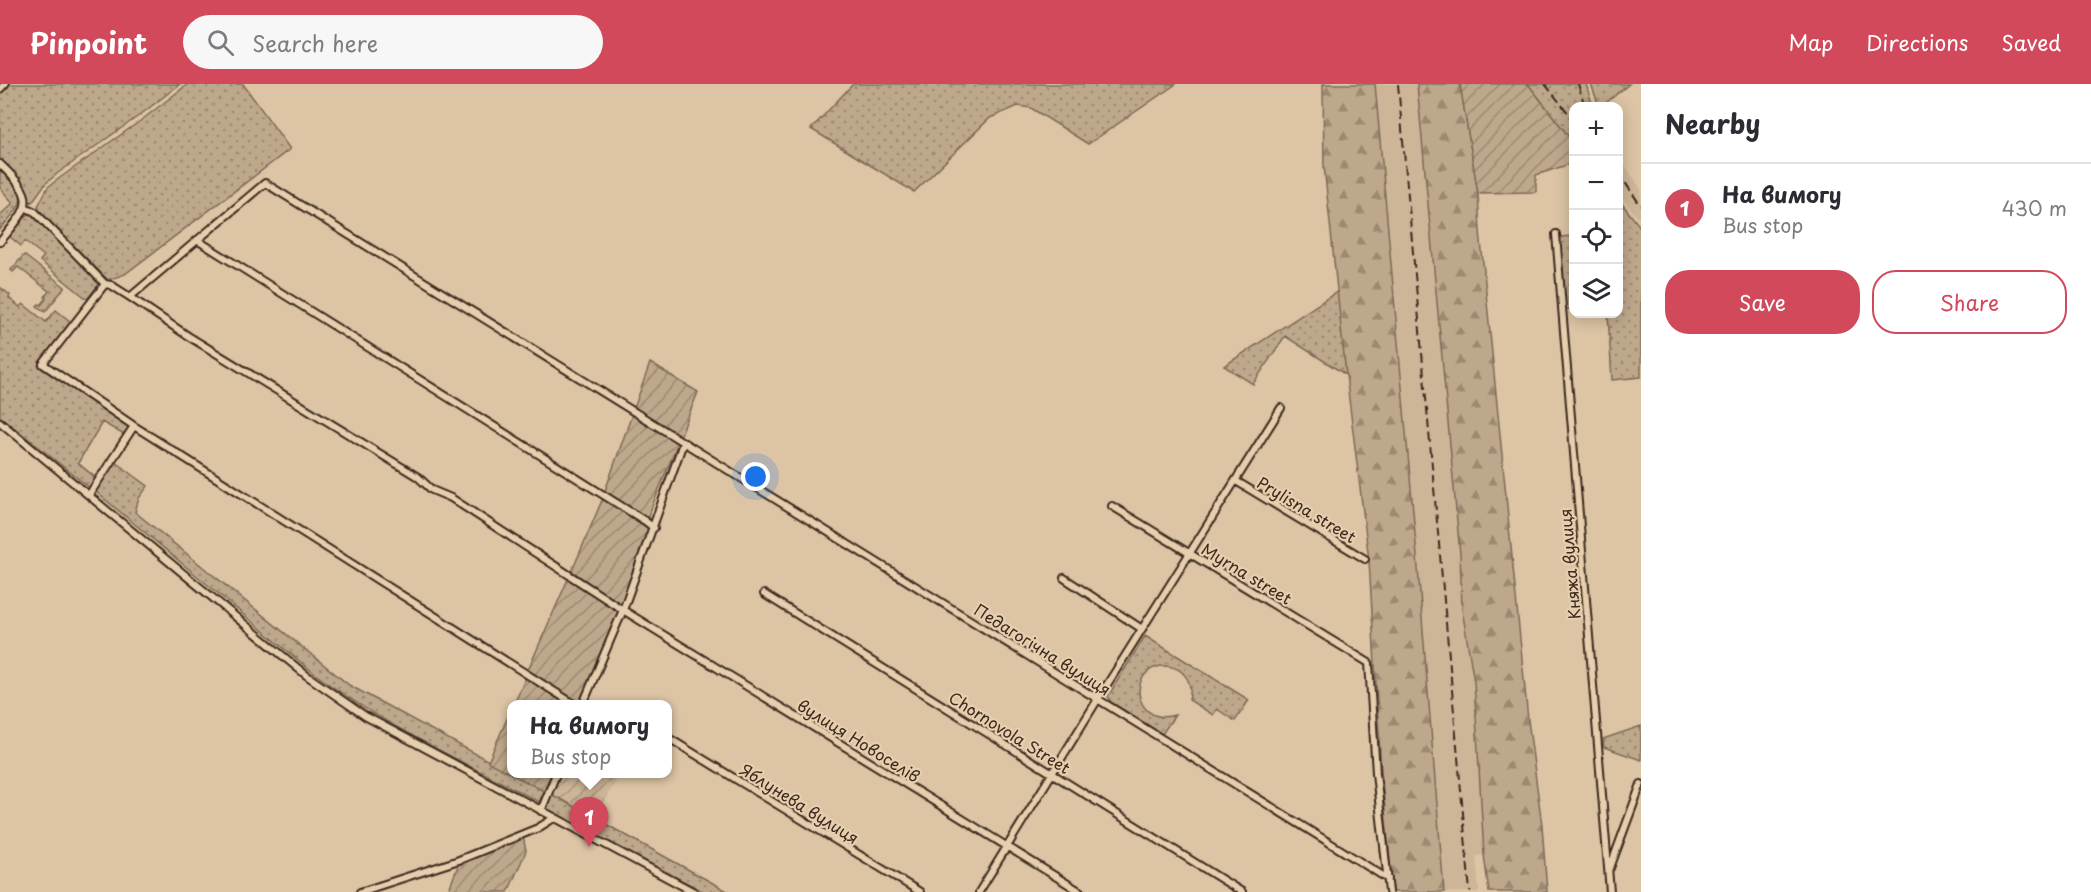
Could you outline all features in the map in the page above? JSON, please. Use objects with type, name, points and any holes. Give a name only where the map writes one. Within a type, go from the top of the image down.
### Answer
[{"type":"street","points":[[0,89],[5,84]]},
{"type":"street","points":[[0,164],[23,188],[26,197],[26,207],[0,242]]},
{"type":"street","name":"Педагогічна вулиця","points":[[198,240],[265,183],[1388,879]]},
{"type":"street","name":"вулиця Новоселів","points":[[26,207],[35,212],[105,284],[111,285],[188,336],[418,477],[432,490],[451,498],[623,610],[1081,892]]},
{"type":"street","name":"Княжа вулиця","points":[[1556,234],[1610,892]]},
{"type":"street","points":[[130,297],[198,240],[654,528]]},
{"type":"street","points":[[105,284],[43,364],[134,426],[566,700]]},
{"type":"street","points":[[979,892],[1281,408]]},
{"type":"street","points":[[0,422],[338,699],[365,716],[694,892]]},
{"type":"street","points":[[89,495],[134,426]]},
{"type":"street","points":[[585,700],[623,610],[683,443]]},
{"type":"street","name":"Prylisna street","points":[[1236,481],[1365,560]]},
{"type":"street","name":"Myrna street","points":[[1112,506],[1369,663],[1376,773],[1388,879]]},
{"type":"street","points":[[1064,578],[1142,629]]},
{"type":"street","name":"Chornovola Street","points":[[764,594],[1242,892]]},
{"type":"street","name":"Яблунева вулиця","points":[[672,739],[920,892]]},
{"type":"street","points":[[541,811],[554,778]]},
{"type":"street","points":[[1608,872],[1641,784]]},
{"type":"street","points":[[360,892],[459,860],[538,828],[554,818]]},
{"type":"street","points":[[1388,879],[1389,892]]},
{"type":"shaded area","points":[[1375,84],[1417,84],[1460,554],[1462,609],[1474,682],[1484,855],[1476,856],[1479,892],[1444,892]]},
{"type":"shaded area","points":[[1623,162],[1641,189],[1641,222],[1623,198]]},
{"type":"shaded area","points":[[557,778],[618,778],[593,817],[551,794]]},
{"type":"green space","points":[[11,84],[180,84],[58,173],[45,184],[32,202],[29,201],[24,184],[0,160],[0,93]]},
{"type":"green space","points":[[188,84],[243,84],[290,149],[125,274],[108,280],[37,208],[48,187]]},
{"type":"green space","points":[[853,84],[1176,84],[1088,144],[1031,108],[1018,106],[990,118],[914,192],[811,129]]},
{"type":"green space","points":[[1323,84],[1375,84],[1444,892],[1393,892],[1381,770],[1369,560],[1346,375],[1324,166]]},
{"type":"green space","points":[[1417,84],[1460,84],[1478,193],[1528,720],[1542,825],[1547,892],[1489,892],[1484,855],[1474,682],[1462,609],[1460,554]]},
{"type":"green space","points":[[1460,84],[1528,84],[1569,137],[1569,164],[1536,175],[1536,192],[1478,193]]},
{"type":"green space","points":[[1528,84],[1586,84],[1592,102],[1569,102],[1569,137]]},
{"type":"green space","points":[[1591,84],[1629,84],[1607,102],[1598,102]]},
{"type":"green space","points":[[0,170],[16,188],[21,200],[15,212],[0,230],[0,215],[13,203],[0,188]]},
{"type":"green space","points":[[1623,205],[1641,228],[1641,377],[1612,380],[1608,318],[1623,318]]},
{"type":"green space","points":[[30,212],[99,284],[87,299],[40,261],[44,256],[25,241],[21,246],[9,236]]},
{"type":"green space","points":[[1569,236],[1569,309],[1565,309],[1559,237]]},
{"type":"green space","points":[[24,255],[65,287],[45,312],[37,306],[46,299],[49,291],[18,267],[13,272],[11,270]]},
{"type":"green space","points":[[0,287],[20,307],[23,304],[46,322],[56,310],[71,322],[38,366],[130,427],[124,435],[102,422],[78,463],[96,478],[90,488],[0,416]]},
{"type":"green space","points":[[1338,291],[1346,375],[1285,336],[1253,384],[1224,366]]},
{"type":"green space","points":[[650,363],[698,392],[647,519],[605,491]]},
{"type":"green space","points":[[114,461],[148,486],[139,498],[135,512],[349,685],[507,771],[507,778],[520,778],[544,791],[539,802],[392,725],[336,689],[310,670],[95,491]]},
{"type":"green space","points":[[603,498],[651,530],[621,605],[572,571]]},
{"type":"green space","points":[[568,579],[618,611],[580,700],[574,700],[528,670]]},
{"type":"green space","points":[[1145,636],[1249,700],[1235,721],[1217,709],[1213,715],[1189,700],[1190,686],[1186,676],[1178,669],[1168,666],[1149,671],[1142,679],[1139,691],[1142,704],[1152,714],[1163,717],[1175,715],[1162,734],[1111,702],[1108,696]]},
{"type":"green space","points":[[526,677],[561,700],[516,700]]},
{"type":"green space","points":[[507,719],[507,772],[488,762]]},
{"type":"green space","points":[[1641,726],[1641,760],[1604,747],[1603,739]]},
{"type":"green space","points":[[519,778],[549,778],[544,791]]},
{"type":"green space","points":[[551,794],[729,892],[704,892],[590,832],[591,829],[584,825],[582,828],[545,808]]},
{"type":"green space","points":[[523,837],[526,851],[508,892],[448,892],[459,863]]},
{"type":"railway","points":[[1398,84],[1470,892]]},
{"type":"railway","points":[[1545,84],[1569,114]]},
{"type":"railway","points":[[1578,84],[1584,102]]},
{"type":"railway","points":[[1623,179],[1641,206]]},
{"type":"place","name":"На вимогу","points":[[589,847]]}]
